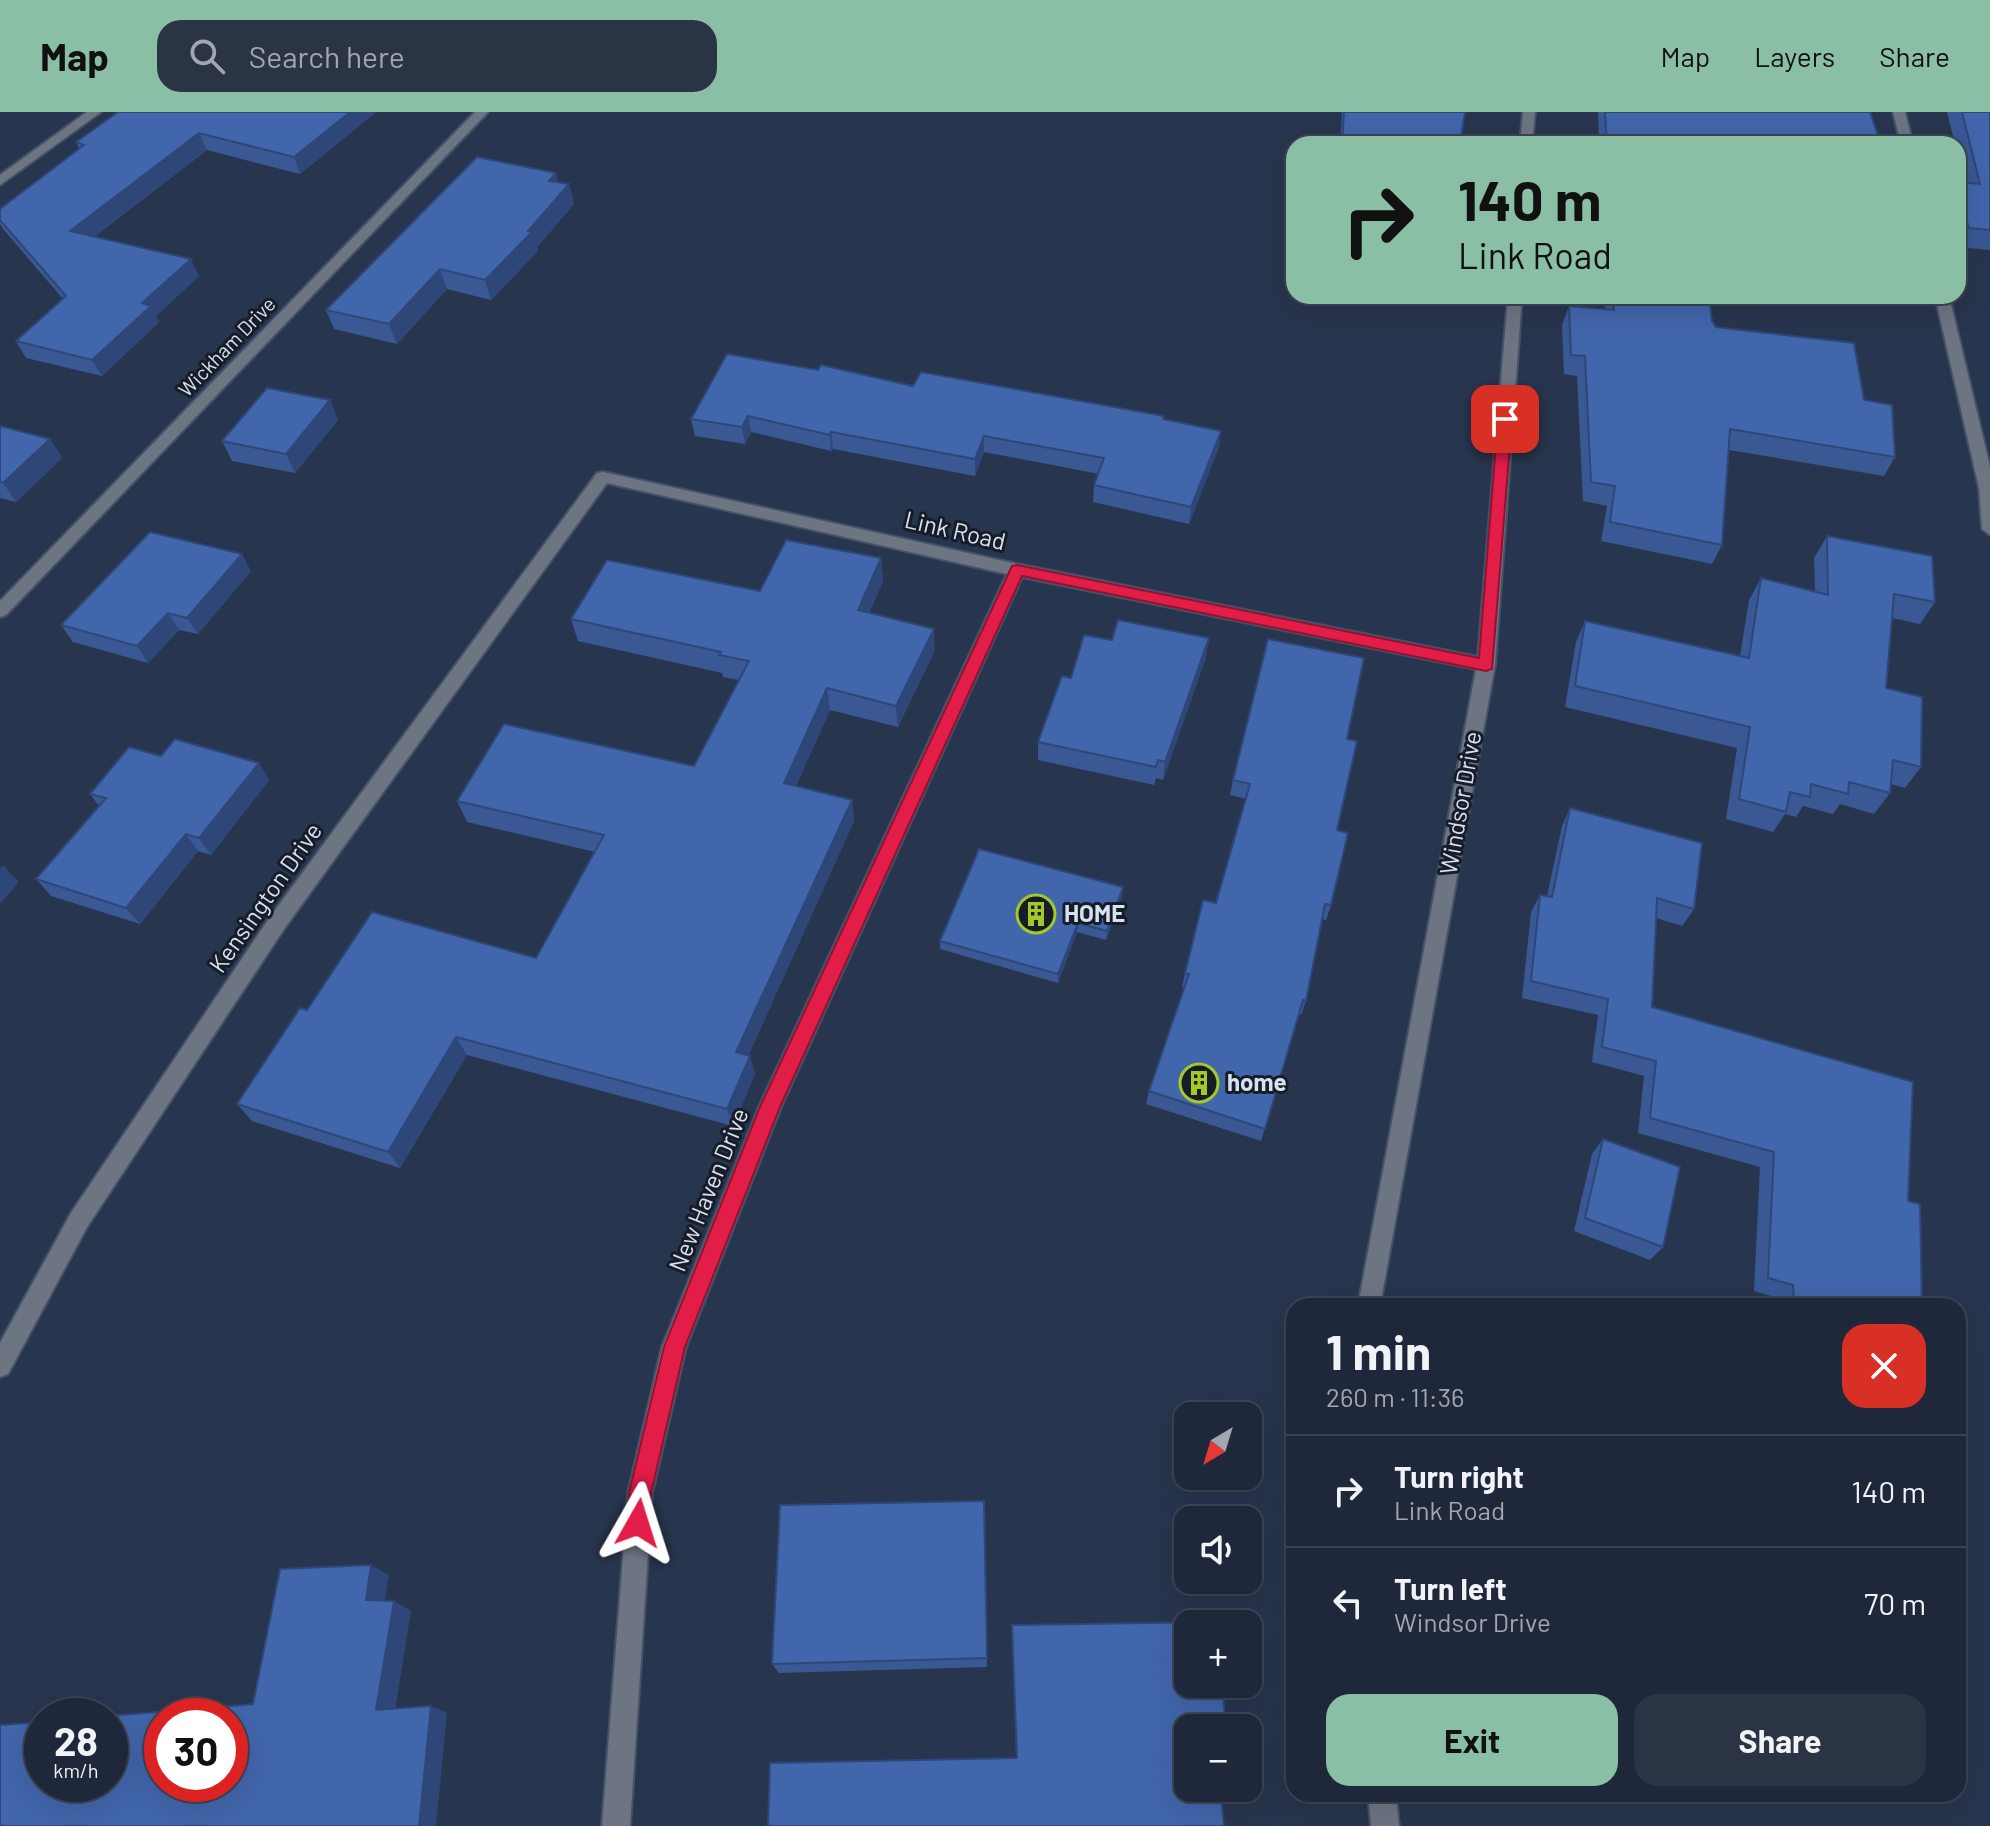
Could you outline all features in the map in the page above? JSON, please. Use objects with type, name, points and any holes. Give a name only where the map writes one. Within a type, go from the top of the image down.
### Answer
[{"type":"street","points":[[0,181],[95,112]]},
{"type":"street","name":"Wickham Drive","points":[[0,611],[482,112]]},
{"type":"street","points":[[1527,136],[1529,112]]},
{"type":"street","points":[[1899,112],[1905,136]]},
{"type":"street","name":"Windsor Drive","points":[[1370,1298],[1486,665],[1514,304]]},
{"type":"street","points":[[1944,304],[1987,488],[1990,529]]},
{"type":"street","name":"Link Road","points":[[603,477],[1017,570],[1486,665]]},
{"type":"street","name":"Kensington Drive","points":[[0,1366],[79,1220],[277,923],[603,477]]},
{"type":"street","name":"New Haven Drive","points":[[616,1826],[640,1493],[674,1347],[770,1107],[1017,570]]},
{"type":"street","points":[[1383,1802],[1385,1826]]},
{"type":"building","points":[[118,112],[350,112],[294,157],[199,133],[70,231],[191,259],[142,303],[151,306],[92,360],[16,341],[66,296],[0,220],[0,209],[84,145],[76,142]]},
{"type":"building","points":[[1344,112],[1465,112],[1461,136],[1342,136]]},
{"type":"building","points":[[1605,112],[1870,112],[1878,136],[1606,136]]},
{"type":"building","points":[[1962,112],[1990,112],[1990,230],[1969,228],[1966,218],[1966,183],[1980,184]]},
{"type":"building","points":[[477,157],[556,173],[549,181],[569,184],[528,231],[532,232],[485,280],[440,269],[389,324],[326,310]]},
{"type":"building","points":[[1614,304],[1710,304],[1716,327],[1854,343],[1864,400],[1892,405],[1895,457],[1730,429],[1722,545],[1610,522],[1615,486],[1591,482],[1585,356],[1571,355],[1569,306],[1614,310]]},
{"type":"building","points":[[727,354],[818,370],[821,365],[913,386],[921,372],[1164,416],[1163,419],[1221,431],[1191,507],[1094,485],[1104,458],[984,436],[975,459],[831,432],[830,435],[748,416],[742,427],[691,419]]},
{"type":"building","points":[[267,388],[330,400],[286,454],[222,441]]},
{"type":"building","points":[[0,426],[50,439],[3,483],[0,482]]},
{"type":"building","points":[[150,532],[242,554],[187,618],[168,613],[137,646],[61,625]]},
{"type":"building","points":[[1827,536],[1932,556],[1935,602],[1894,594],[1886,688],[1922,697],[1921,767],[1893,760],[1890,793],[1849,782],[1848,794],[1811,784],[1810,797],[1790,792],[1786,812],[1739,799],[1750,727],[1575,686],[1585,621],[1749,658],[1761,578],[1828,595]]},
{"type":"building","points":[[786,540],[881,558],[858,610],[934,629],[896,706],[827,688],[784,783],[852,800],[736,1052],[750,1056],[727,1109],[456,1037],[388,1152],[237,1104],[300,1008],[307,1010],[372,912],[536,958],[604,835],[457,801],[504,724],[694,766],[749,661],[571,619],[607,560],[760,591]]},
{"type":"building","points":[[1118,620],[1209,638],[1165,762],[1158,760],[1156,767],[1038,742],[1062,676],[1071,678],[1084,635],[1112,640]]},
{"type":"building","points":[[1268,639],[1364,658],[1347,739],[1357,741],[1337,830],[1348,833],[1331,905],[1325,904],[1306,1001],[1303,1000],[1265,1129],[1149,1091],[1189,974],[1185,973],[1203,900],[1216,903],[1250,784],[1233,780]]},
{"type":"building","points":[[175,739],[259,763],[199,838],[186,834],[126,908],[36,879],[106,798],[90,794],[129,747],[161,756]]},
{"type":"building","points":[[1570,808],[1702,843],[1694,909],[1657,898],[1652,1007],[1913,1082],[1908,1201],[1920,1204],[1922,1298],[1794,1298],[1793,1285],[1768,1278],[1774,1152],[1650,1118],[1656,1061],[1602,1047],[1608,999],[1531,981],[1540,895],[1552,897]]},
{"type":"building","name":"HOME","points":[[979,849],[1123,887],[1107,931],[1078,923],[1058,974],[940,941]]},
{"type":"building","points":[[1603,1139],[1680,1167],[1663,1247],[1585,1218]]},
{"type":"building","points":[[984,1501],[987,1658],[772,1664],[780,1505]]},
{"type":"building","points":[[371,1565],[366,1600],[394,1601],[376,1710],[431,1706],[419,1826],[0,1826],[0,1725],[24,1723],[24,1802],[128,1802],[128,1714],[144,1713],[144,1802],[248,1802],[248,1704],[253,1704],[280,1569]]},
{"type":"building","points":[[1174,1623],[1174,1698],[1223,1698],[1225,1714],[1174,1714],[1174,1802],[1222,1802],[1224,1826],[768,1826],[770,1763],[1017,1758],[1012,1625]]},
{"type":"place","name":"HOME","points":[[1036,914]]},
{"type":"place","name":"home","points":[[1199,1083]]},
{"type":"route","points":[[638,1523],[640,1493],[674,1347],[770,1107],[1017,570],[1486,665],[1505,419]]}]
